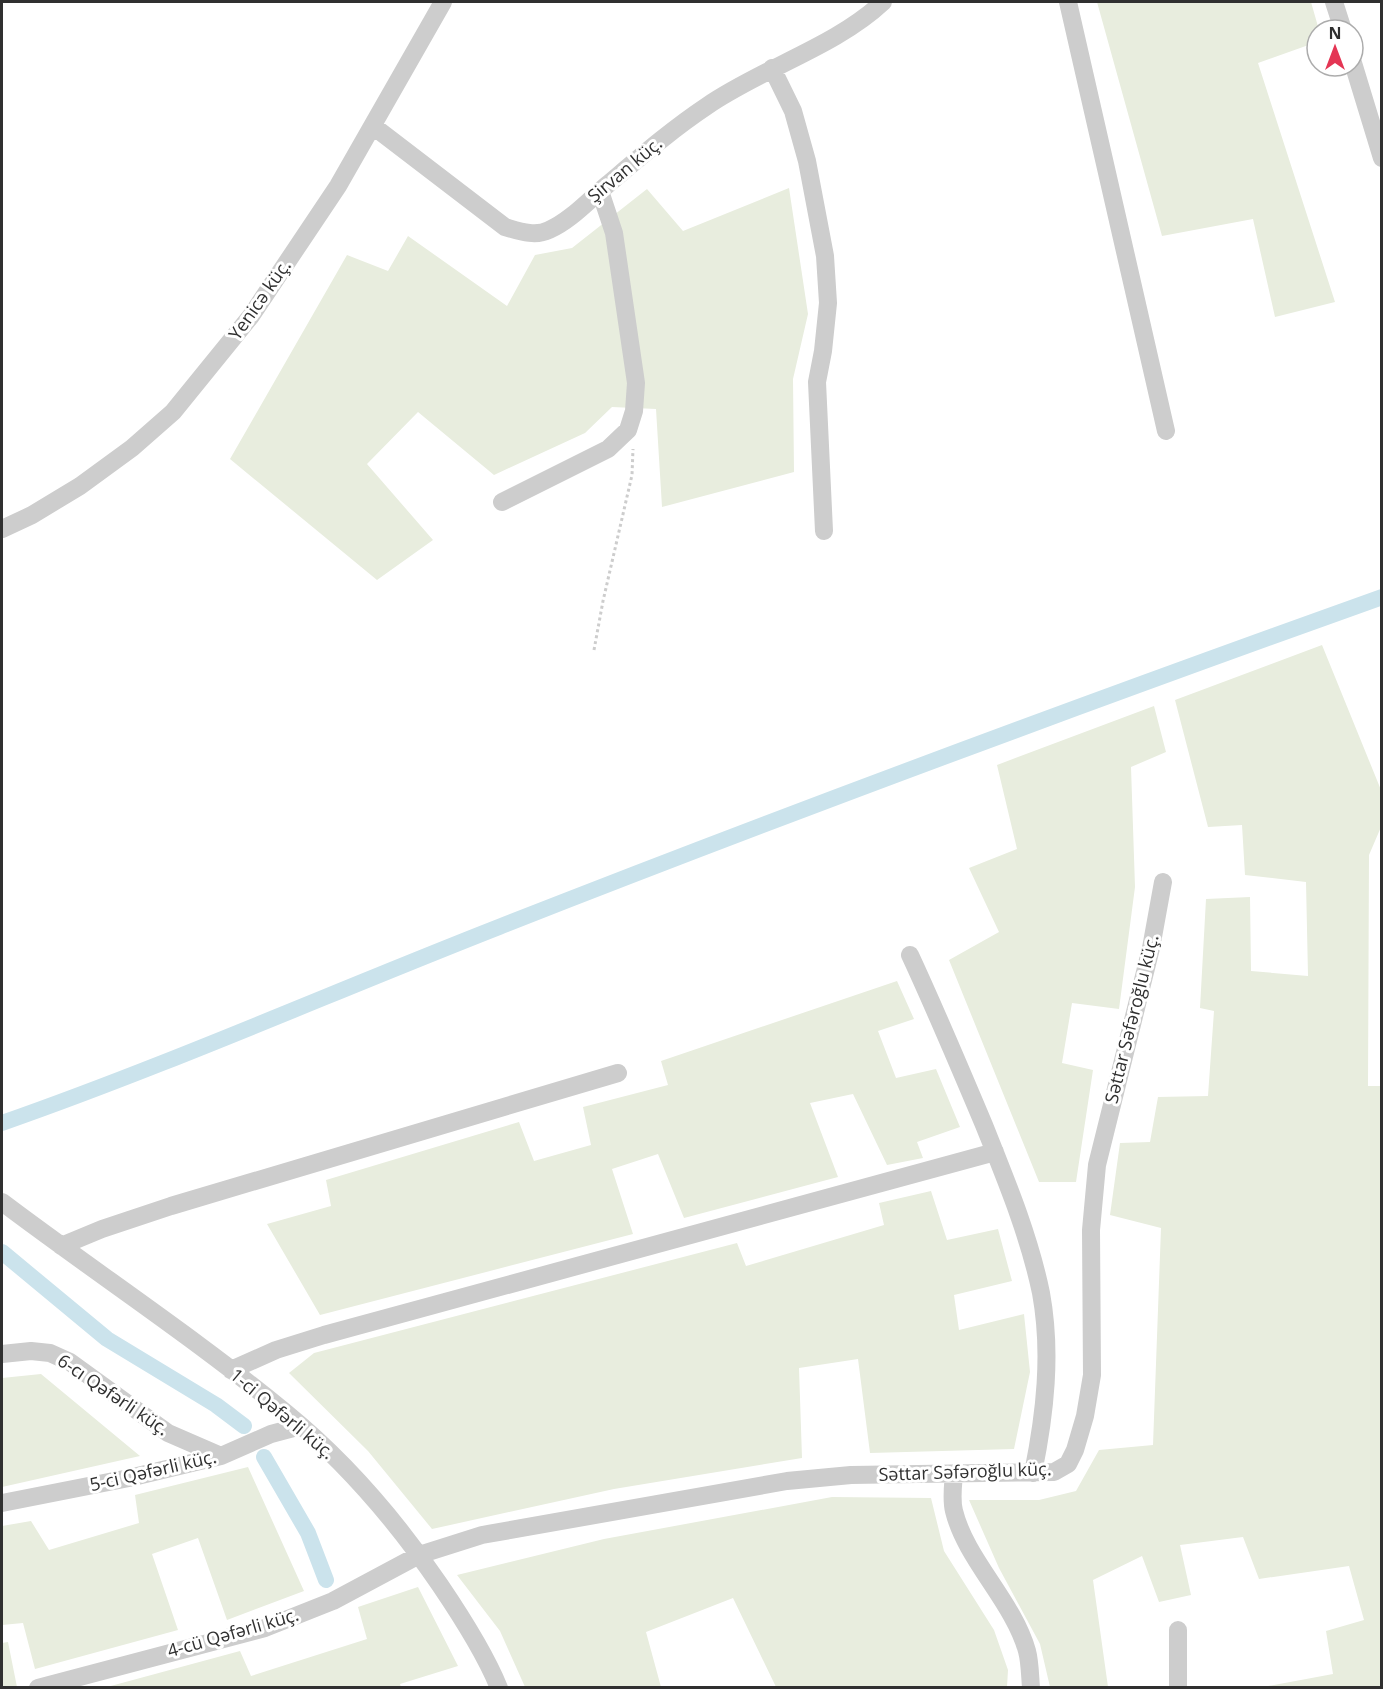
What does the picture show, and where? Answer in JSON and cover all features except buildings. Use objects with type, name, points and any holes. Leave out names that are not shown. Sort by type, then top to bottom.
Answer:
[{"type":"street","name":"Yenicə küç.","points":[[2,529],[32,515],[80,486],[132,448],[173,412],[251,316],[338,186],[443,2]]},
{"type":"street","name":"Şirvan küç.","points":[[374,126],[505,227],[529,233],[548,231],[600,191],[656,143],[708,105],[867,17],[883,2]]},
{"type":"street","points":[[1068,2],[1166,431]]},
{"type":"street","points":[[1334,2],[1339,18]]},
{"type":"street","points":[[772,68],[795,121],[807,161],[825,256],[828,303],[823,351],[816,382],[824,531]]},
{"type":"street","points":[[1358,78],[1382,159]]},
{"type":"street","points":[[502,502],[608,449],[628,430],[634,411],[636,382],[614,233],[600,191]]},
{"type":"street","name":"Səttar Səfəroğlu küç.","points":[[419,1555],[482,1535],[787,1481],[851,1475],[1054,1472],[1068,1464],[1075,1450],[1085,1416],[1092,1376],[1090,1230],[1096,1165],[1151,948],[1163,882]]},
{"type":"street","points":[[909,955],[941,1023],[995,1152],[1026,1234],[1041,1294],[1046,1342],[1047,1386],[1033,1473]]},
{"type":"street","points":[[61,1246],[102,1229],[171,1206],[618,1073]]},
{"type":"street","points":[[231,1370],[276,1350],[335,1332],[995,1152]]},
{"type":"street","name":"1-ci Qəfərli küç.","points":[[2,1202],[231,1370],[333,1455],[385,1512],[419,1555],[459,1613],[499,1688]]},
{"type":"street","name":"6-cı Qəfərli küç.","points":[[2,1354],[31,1351],[50,1353],[70,1362],[168,1433],[221,1456]]},
{"type":"street","name":"5-ci Qəfərli küç.","points":[[2,1503],[129,1478],[221,1456],[271,1434],[301,1426]]},
{"type":"street","points":[[954,1474],[953,1503],[962,1532],[1015,1622],[1027,1651],[1032,1688]]},
{"type":"street","name":"4-cü Qəfərli küç.","points":[[38,1688],[265,1628],[342,1596],[419,1555]]},
{"type":"street","points":[[1178,1630],[1178,1688]]},
{"type":"path","points":[[594,650],[632,475],[633,446],[628,430]]},
{"type":"shaded area","points":[[1097,2],[1311,2],[1316,18],[1305,18],[1305,46],[1258,63],[1335,302],[1275,317],[1253,219],[1162,236]]},
{"type":"shaded area","points":[[789,188],[808,314],[793,379],[794,472],[662,507],[656,409],[612,407],[585,433],[494,475],[418,412],[367,464],[433,540],[377,580],[230,459],[347,255],[388,271],[408,236],[507,306],[535,255],[572,248],[647,189],[683,231]]},
{"type":"shaded area","points":[[1322,645],[1381,790],[1381,827],[1369,855],[1368,1086],[1382,1086],[1381,1687],[1263,1687],[1333,1674],[1326,1631],[1364,1620],[1349,1566],[1259,1579],[1243,1537],[1180,1545],[1191,1595],[1159,1602],[1142,1556],[1093,1580],[1108,1687],[1050,1687],[1040,1644],[999,1568],[969,1500],[1039,1500],[1076,1491],[1099,1450],[1153,1445],[1161,1228],[1110,1215],[1120,1143],[1150,1142],[1158,1097],[1208,1096],[1214,1011],[1200,1008],[1206,899],[1250,897],[1251,971],[1308,976],[1306,882],[1245,875],[1242,825],[1208,827],[1175,700]]},
{"type":"shaded area","points":[[1154,706],[1166,752],[1131,767],[1135,887],[1119,1009],[1072,1003],[1062,1063],[1093,1070],[1076,1182],[1039,1182],[949,960],[999,932],[969,868],[1017,849],[997,765]]},
{"type":"shaded area","points":[[897,981],[914,1019],[878,1031],[896,1078],[936,1069],[960,1127],[917,1142],[923,1158],[887,1165],[853,1094],[810,1103],[838,1177],[684,1218],[658,1154],[612,1169],[633,1234],[320,1315],[267,1224],[331,1206],[326,1180],[519,1122],[534,1161],[591,1145],[583,1107],[668,1085],[661,1061]]},
{"type":"shaded area","points":[[931,1191],[947,1240],[998,1229],[1012,1281],[954,1295],[959,1330],[1024,1314],[1030,1372],[1014,1449],[870,1453],[858,1359],[799,1368],[802,1458],[614,1489],[432,1529],[368,1451],[289,1373],[314,1353],[737,1243],[746,1266],[884,1225],[879,1203]]},
{"type":"shaded area","points":[[41,1374],[140,1456],[2,1487],[2,1378]]},
{"type":"shaded area","points":[[248,1467],[304,1591],[227,1620],[198,1538],[152,1554],[178,1630],[35,1669],[23,1623],[2,1625],[2,1526],[31,1521],[49,1550],[139,1523],[135,1495]]},
{"type":"shaded area","points":[[832,1497],[931,1498],[944,1551],[994,1630],[1008,1670],[1007,1687],[776,1687],[733,1598],[646,1632],[661,1687],[525,1687],[500,1631],[457,1575],[604,1539]]},
{"type":"shaded area","points":[[418,1587],[458,1666],[400,1684],[401,1687],[107,1687],[240,1651],[251,1676],[367,1639],[358,1607]]},
{"type":"shaded area","points":[[8,1642],[17,1687],[2,1687],[2,1643]]},
{"type":"waterway","points":[[2,1123],[127,1077],[609,884],[829,800],[1382,597]]},
{"type":"waterway","points":[[2,1252],[107,1339],[216,1405],[244,1426]]},
{"type":"waterway","points":[[264,1457],[308,1533],[326,1580]]}]
